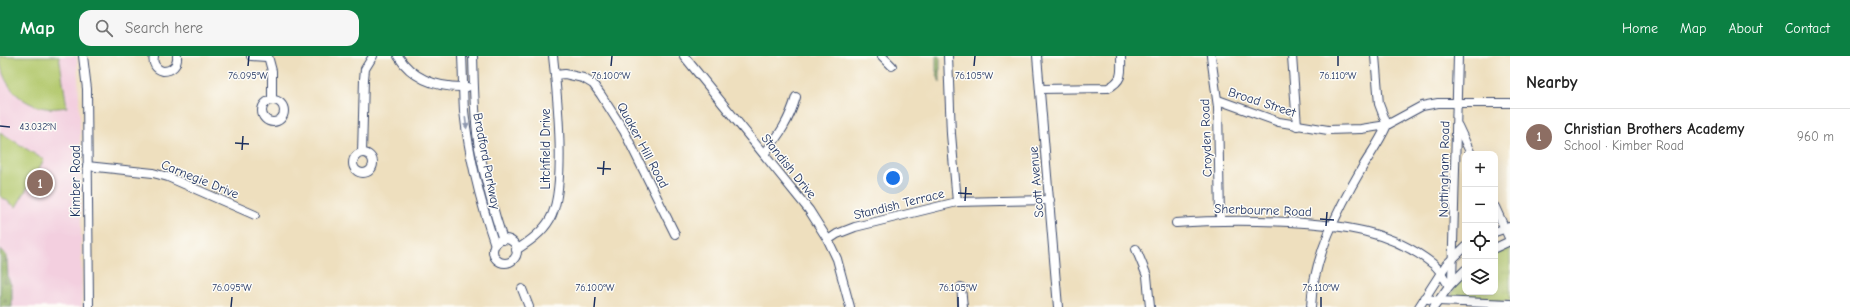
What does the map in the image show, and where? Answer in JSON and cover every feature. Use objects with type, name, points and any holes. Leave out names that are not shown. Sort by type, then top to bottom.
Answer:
[{"type":"street","name":"Kimber Road","points":[[83,56],[87,89],[89,307]]},
{"type":"street","points":[[154,56],[154,64],[163,71],[171,70],[174,67],[177,63],[177,56]]},
{"type":"street","points":[[251,56],[268,56],[272,71],[272,100]]},
{"type":"street","points":[[362,153],[364,79],[366,69],[373,56]]},
{"type":"street","points":[[398,56],[408,69],[431,84],[445,87],[474,86]]},
{"type":"street","name":"Bradford Parkway","points":[[462,56],[468,142],[477,186],[495,245],[493,254],[496,260],[502,263],[508,263],[514,259],[516,250]]},
{"type":"street","name":"Bradford Parkway","points":[[473,56],[479,147],[496,218],[503,240]]},
{"type":"street","name":"Litchfield Drive","points":[[516,250],[536,236],[550,218],[556,204],[559,184],[553,56]]},
{"type":"street","name":"Standish Drive","points":[[684,56],[809,210],[828,240],[837,259],[850,307]]},
{"type":"street","points":[[882,56],[892,66]]},
{"type":"street","points":[[948,56],[951,134],[957,202]]},
{"type":"street","name":"Scott Avenue","points":[[1037,56],[1058,307]]},
{"type":"street","points":[[1040,88],[1108,88],[1117,84],[1120,78],[1121,56]]},
{"type":"street","name":"Croyden Road","points":[[1211,56],[1218,100],[1220,219]]},
{"type":"street","points":[[1292,56],[1297,126]]},
{"type":"street","points":[[1311,307],[1314,278],[1333,225],[1348,192],[1378,144],[1387,125],[1379,104],[1375,56]]},
{"type":"street","name":"Nottingham Road","points":[[1451,284],[1453,258],[1458,56]]},
{"type":"street","name":"Quaker Hill Road","points":[[555,75],[565,74],[583,78],[593,84],[624,131],[675,234]]},
{"type":"street","points":[[764,154],[788,122],[796,97]]},
{"type":"street","name":"Broad Street","points":[[1218,100],[1263,117],[1297,126],[1328,130],[1349,130],[1387,125],[1422,106],[1438,102],[1510,103]]},
{"type":"street","points":[[1457,122],[1470,151]]},
{"type":"street","name":"Carnegie Drive","points":[[87,166],[138,171],[168,177],[255,215]]},
{"type":"street","name":"Standish Terrace","points":[[828,240],[837,234],[855,227],[957,202],[1050,200]]},
{"type":"street","points":[[1498,212],[1507,228],[1510,241],[1498,247]]},
{"type":"street","name":"Sherbourne Road","points":[[1176,223],[1220,219],[1333,225],[1357,229],[1389,239],[1414,252],[1433,264],[1451,284]]},
{"type":"street","points":[[495,245],[503,240],[513,244],[516,250]]},
{"type":"street","points":[[1136,249],[1147,276],[1150,307]]},
{"type":"street","points":[[1419,307],[1440,273],[1462,249]]},
{"type":"street","points":[[1436,304],[1451,284],[1462,273]]},
{"type":"street","points":[[961,287],[963,307]]},
{"type":"street","points":[[522,289],[529,307]]},
{"type":"street","points":[[1424,298],[1436,304],[1504,305]]},
{"type":"shaded area","points":[[0,56],[77,56],[80,117],[82,307],[12,307],[12,287],[8,278],[7,256],[0,248]]},
{"type":"green space","points":[[0,56],[59,56],[67,107],[45,108],[36,106],[19,97],[7,83],[3,75]]},
{"type":"green space","points":[[936,56],[940,56],[940,83],[936,71]]},
{"type":"green space","points":[[0,132],[44,160],[16,207],[0,196]]},
{"type":"green space","points":[[1507,247],[1510,248],[1510,301],[1453,298],[1452,292],[1462,279],[1462,295],[1498,295],[1498,252]]},
{"type":"green space","points":[[0,248],[7,256],[8,278],[12,287],[12,307],[0,307]]},
{"type":"place","name":"Christian Brothers Academy","points":[[40,183]]}]
